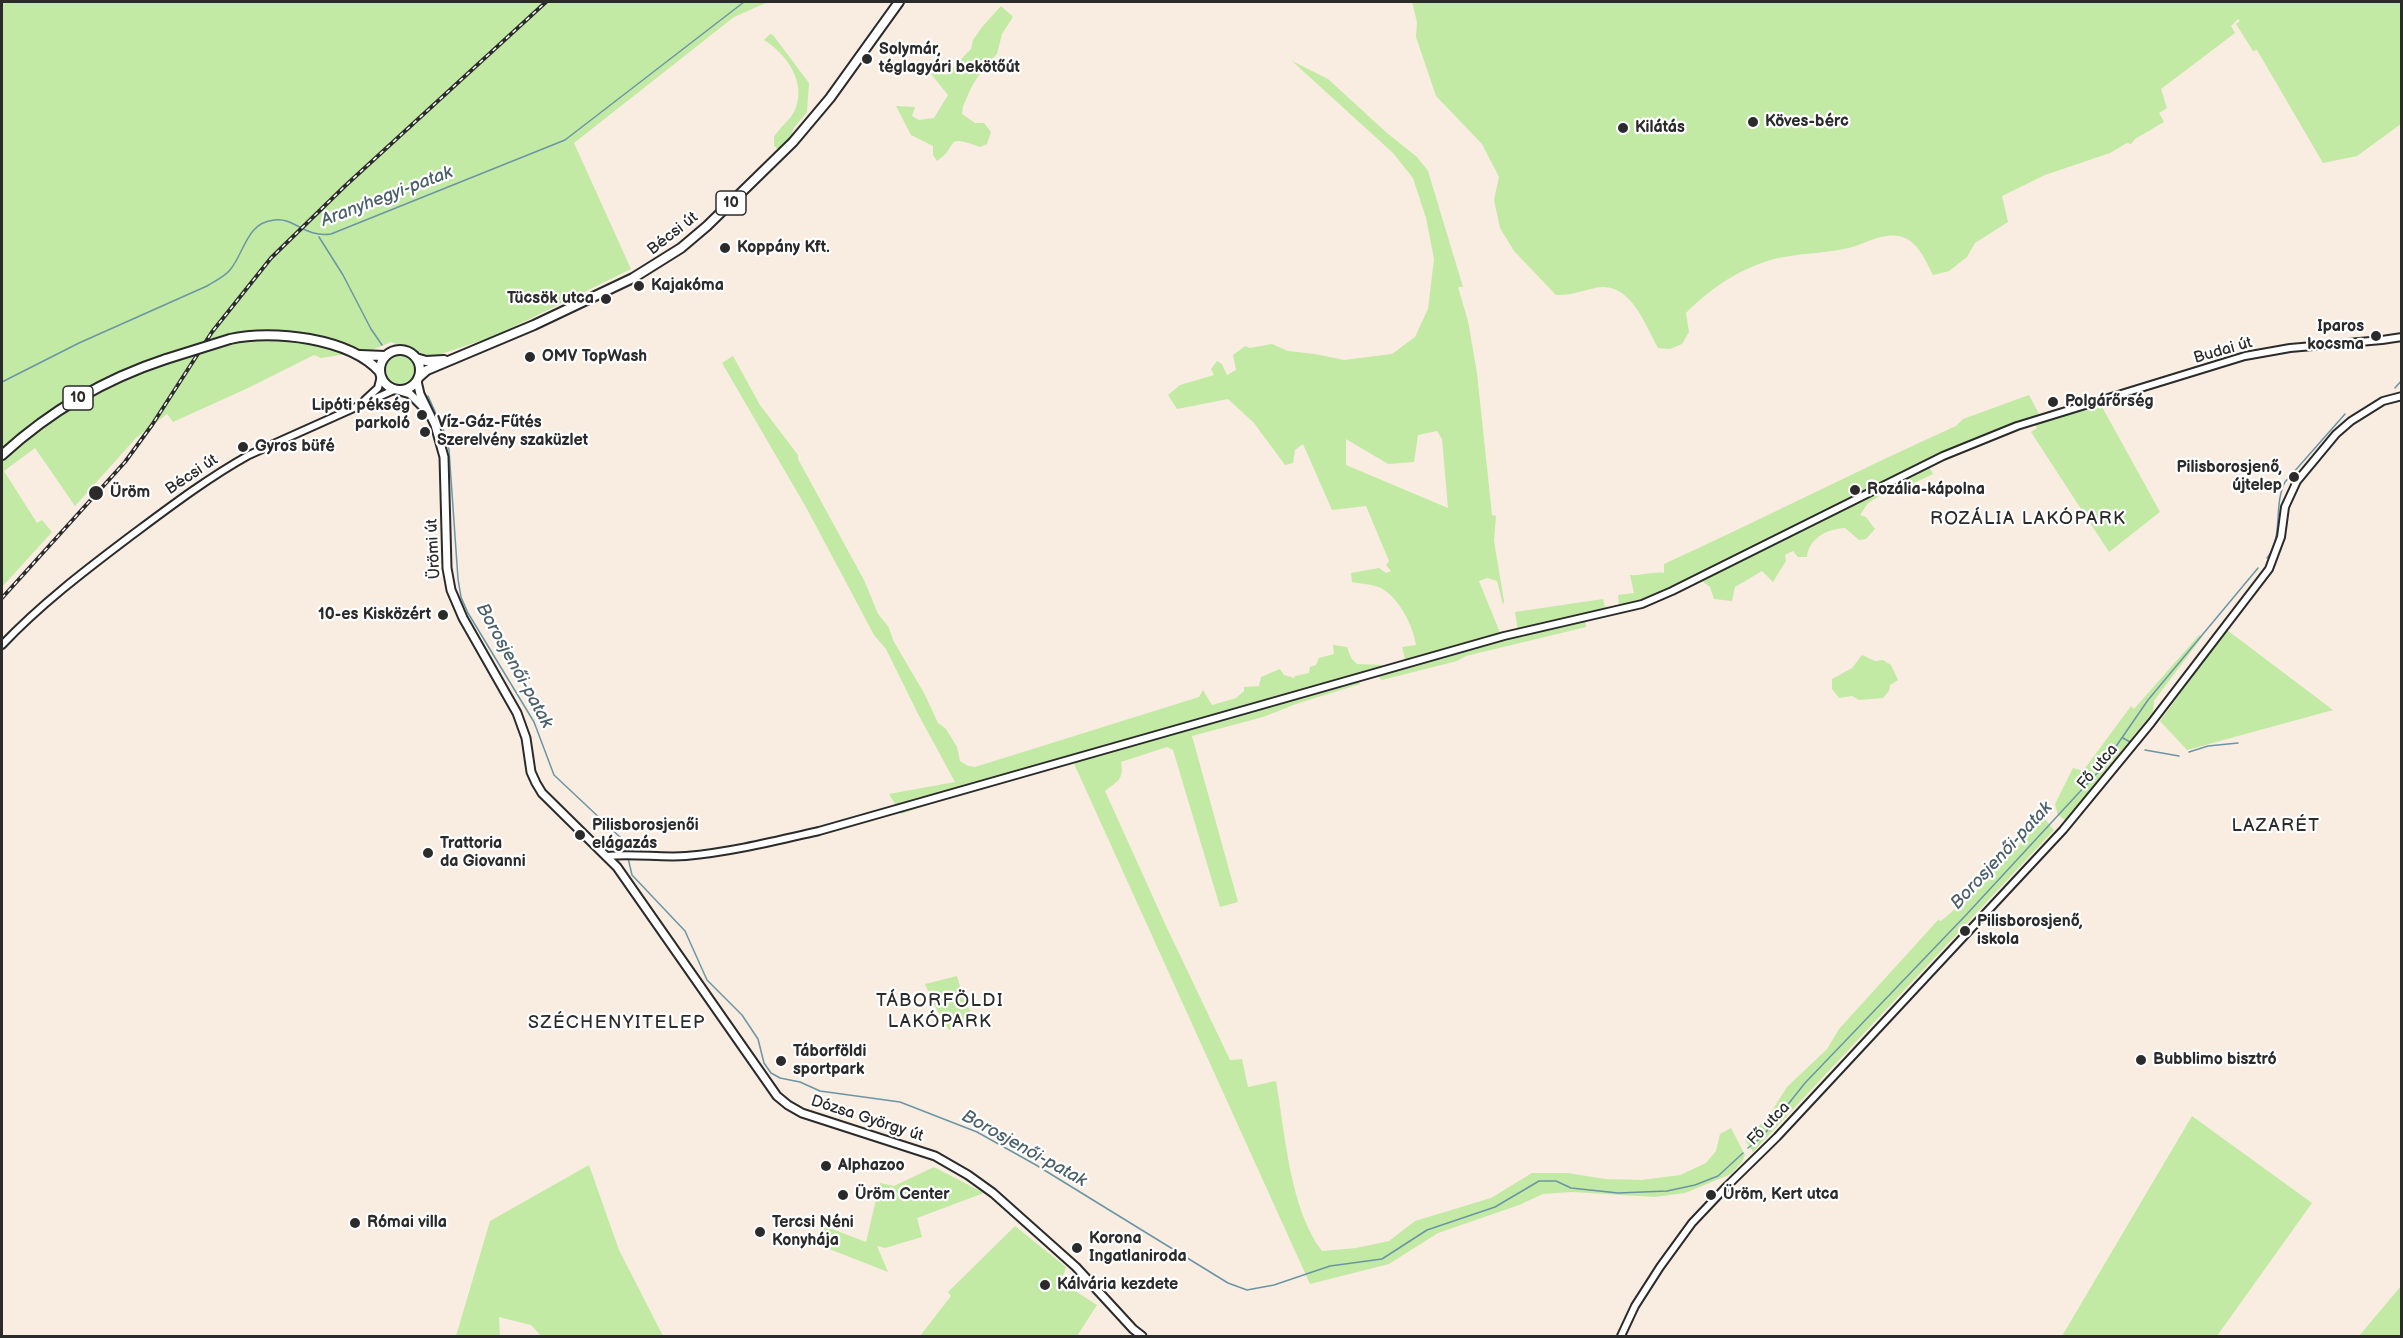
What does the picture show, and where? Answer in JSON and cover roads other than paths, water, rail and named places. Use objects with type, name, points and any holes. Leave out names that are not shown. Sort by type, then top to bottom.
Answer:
[{"type":"main road","name":"Bécsi út","points":[[418,379],[427,370],[541,322],[633,278],[692,240],[793,142],[830,98],[899,2]]},
{"type":"main road","name":"10","points":[[2,455],[33,429],[76,399],[132,372],[230,339],[251,335],[282,335],[314,340],[356,355],[369,362],[387,386],[397,390],[413,386],[418,379]]},
{"type":"main road","name":"10","points":[[356,355],[385,356],[396,350],[403,350],[416,358]]},
{"type":"main road","points":[[380,374],[385,356]]},
{"type":"main road","name":"Bécsi út","points":[[416,358],[430,362],[454,359]]},
{"type":"main road","points":[[416,358],[420,367],[418,379]]},
{"type":"main road","name":"Ürömi út","points":[[418,379],[418,390],[435,426],[444,458],[447,572],[453,598],[517,713],[526,738],[531,772],[536,783],[542,793],[607,856]]},
{"type":"main road","name":"Ürömi út","points":[[397,390],[410,394],[427,411]]},
{"type":"main road","name":"Dózsa György út","points":[[607,856],[617,867],[777,1096],[802,1113],[935,1156],[968,1175],[993,1193],[1076,1267],[1133,1329],[1143,1336]]},
{"type":"street","name":"Budai út","points":[[607,856],[632,854],[677,856],[719,853],[819,831],[1504,636],[1642,604],[1943,456],[1990,436],[2055,413],[2245,356],[2290,348],[2402,337]]},
{"type":"street","name":"Bécsi út","points":[[362,403],[376,390],[380,374]]},
{"type":"street","name":"Bécsi út","points":[[2,645],[45,602],[77,576],[210,479],[249,455],[362,403],[397,390]]},
{"type":"street","name":"Fő utca","points":[[1621,1336],[1642,1296],[1692,1223],[1777,1137],[2063,830],[2137,740],[2269,569],[2282,537],[2285,507],[2297,481],[2336,434],[2351,421],[2383,401],[2402,396]]},
{"type":"waterway","name":"Aranyhegyi-patak","points":[[2,382],[79,343],[219,279],[235,263],[252,232],[265,222],[288,221],[307,231],[331,234],[565,140],[744,2]]},
{"type":"waterway","name":"Borosjenői-patak","points":[[319,237],[382,345]]},
{"type":"waterway","name":"Borosjenői-patak","points":[[2395,388],[2402,380]]},
{"type":"waterway","name":"Borosjenői-patak","points":[[428,396],[445,434],[449,450],[461,597],[468,613],[534,722],[554,775],[621,838],[627,853]]},
{"type":"waterway","name":"Borosjenői-patak","points":[[2267,558],[2275,540],[2281,491],[2285,482],[2345,414]]},
{"type":"waterway","name":"Borosjenői-patak","points":[[1748,1148],[1762,1137],[1805,1083],[1966,915],[2099,771],[2148,700],[2258,568]]},
{"type":"waterway","points":[[2123,738],[2130,742]]},
{"type":"waterway","points":[[2189,752],[2208,746],[2238,743]]},
{"type":"waterway","points":[[2145,750],[2179,756]]},
{"type":"waterway","name":"Borosjenői-patak","points":[[628,858],[632,875],[685,931],[707,980],[742,1015],[758,1039],[764,1063],[771,1073],[820,1091],[900,1102],[977,1132],[1036,1165],[1228,1283],[1247,1290],[1274,1285],[1330,1266],[1382,1259],[1427,1230],[1495,1207],[1539,1181],[1556,1181],[1571,1188],[1618,1193],[1667,1191],[1695,1185],[1718,1176],[1743,1153]]},
{"type":"railway","points":[[2,598],[125,462],[152,425],[212,332],[271,258],[345,186],[546,2]]},
{"type":"place","name":"Solymár, téglagyári bekötőút","points":[[867,59]]},
{"type":"place","name":"Köves-bérc","points":[[1753,122]]},
{"type":"place","name":"Kilátás","points":[[1623,128]]},
{"type":"place","name":"Koppány Kft.","points":[[725,248]]},
{"type":"place","name":"Kajakóma","points":[[639,286]]},
{"type":"place","name":"Tücsök utca","points":[[606,299]]},
{"type":"place","name":"Iparos kocsma","points":[[2376,336]]},
{"type":"place","name":"OMV TopWash","points":[[530,357]]},
{"type":"place","name":"Polgárőrség","points":[[2053,402]]},
{"type":"place","name":"Lipóti pékség parkoló","points":[[422,415]]},
{"type":"place","name":"Víz-Gáz-Fűtés Szerelvény szaküzlet","points":[[425,432]]},
{"type":"place","name":"Gyros büfé","points":[[243,447]]},
{"type":"place","name":"Pilisborosjenő, újtelep","points":[[2294,477]]},
{"type":"place","name":"Rozália-kápolna","points":[[1855,490]]},
{"type":"place","name":"Üröm","points":[[96,493]]},
{"type":"place","name":"10-es Kisközért","points":[[443,615]]},
{"type":"place","name":"Pilisborosjenői elágazás","points":[[580,835]]},
{"type":"place","name":"Trattoria da Giovanni","points":[[428,853]]},
{"type":"place","name":"Pilisborosjenő, iskola","points":[[1965,931]]},
{"type":"place","name":"Bubblimo bisztró","points":[[2141,1060]]},
{"type":"place","name":"Táborföldi sportpark","points":[[781,1061]]},
{"type":"place","name":"Alphazoo","points":[[826,1166]]},
{"type":"place","name":"Üröm Center","points":[[843,1195]]},
{"type":"place","name":"Üröm, Kert utca","points":[[1711,1195]]},
{"type":"place","name":"Római villa","points":[[355,1223]]},
{"type":"place","name":"Tercsi Néni Konyhája","points":[[760,1232]]},
{"type":"place","name":"Korona Ingatlaniroda","points":[[1077,1248]]},
{"type":"place","name":"Kálvária kezdete","points":[[1045,1285]]},
{"type":"district","name":"ROZÁLIA LAKÓPARK","points":[[2028,519]]},
{"type":"district","name":"LAZARÉT","points":[[2276,826]]},
{"type":"district","name":"TÁBORFÖLDI LAKÓPARK","points":[[940,1011]]},
{"type":"district","name":"SZÉCHENYITELEP","points":[[617,1023]]}]
